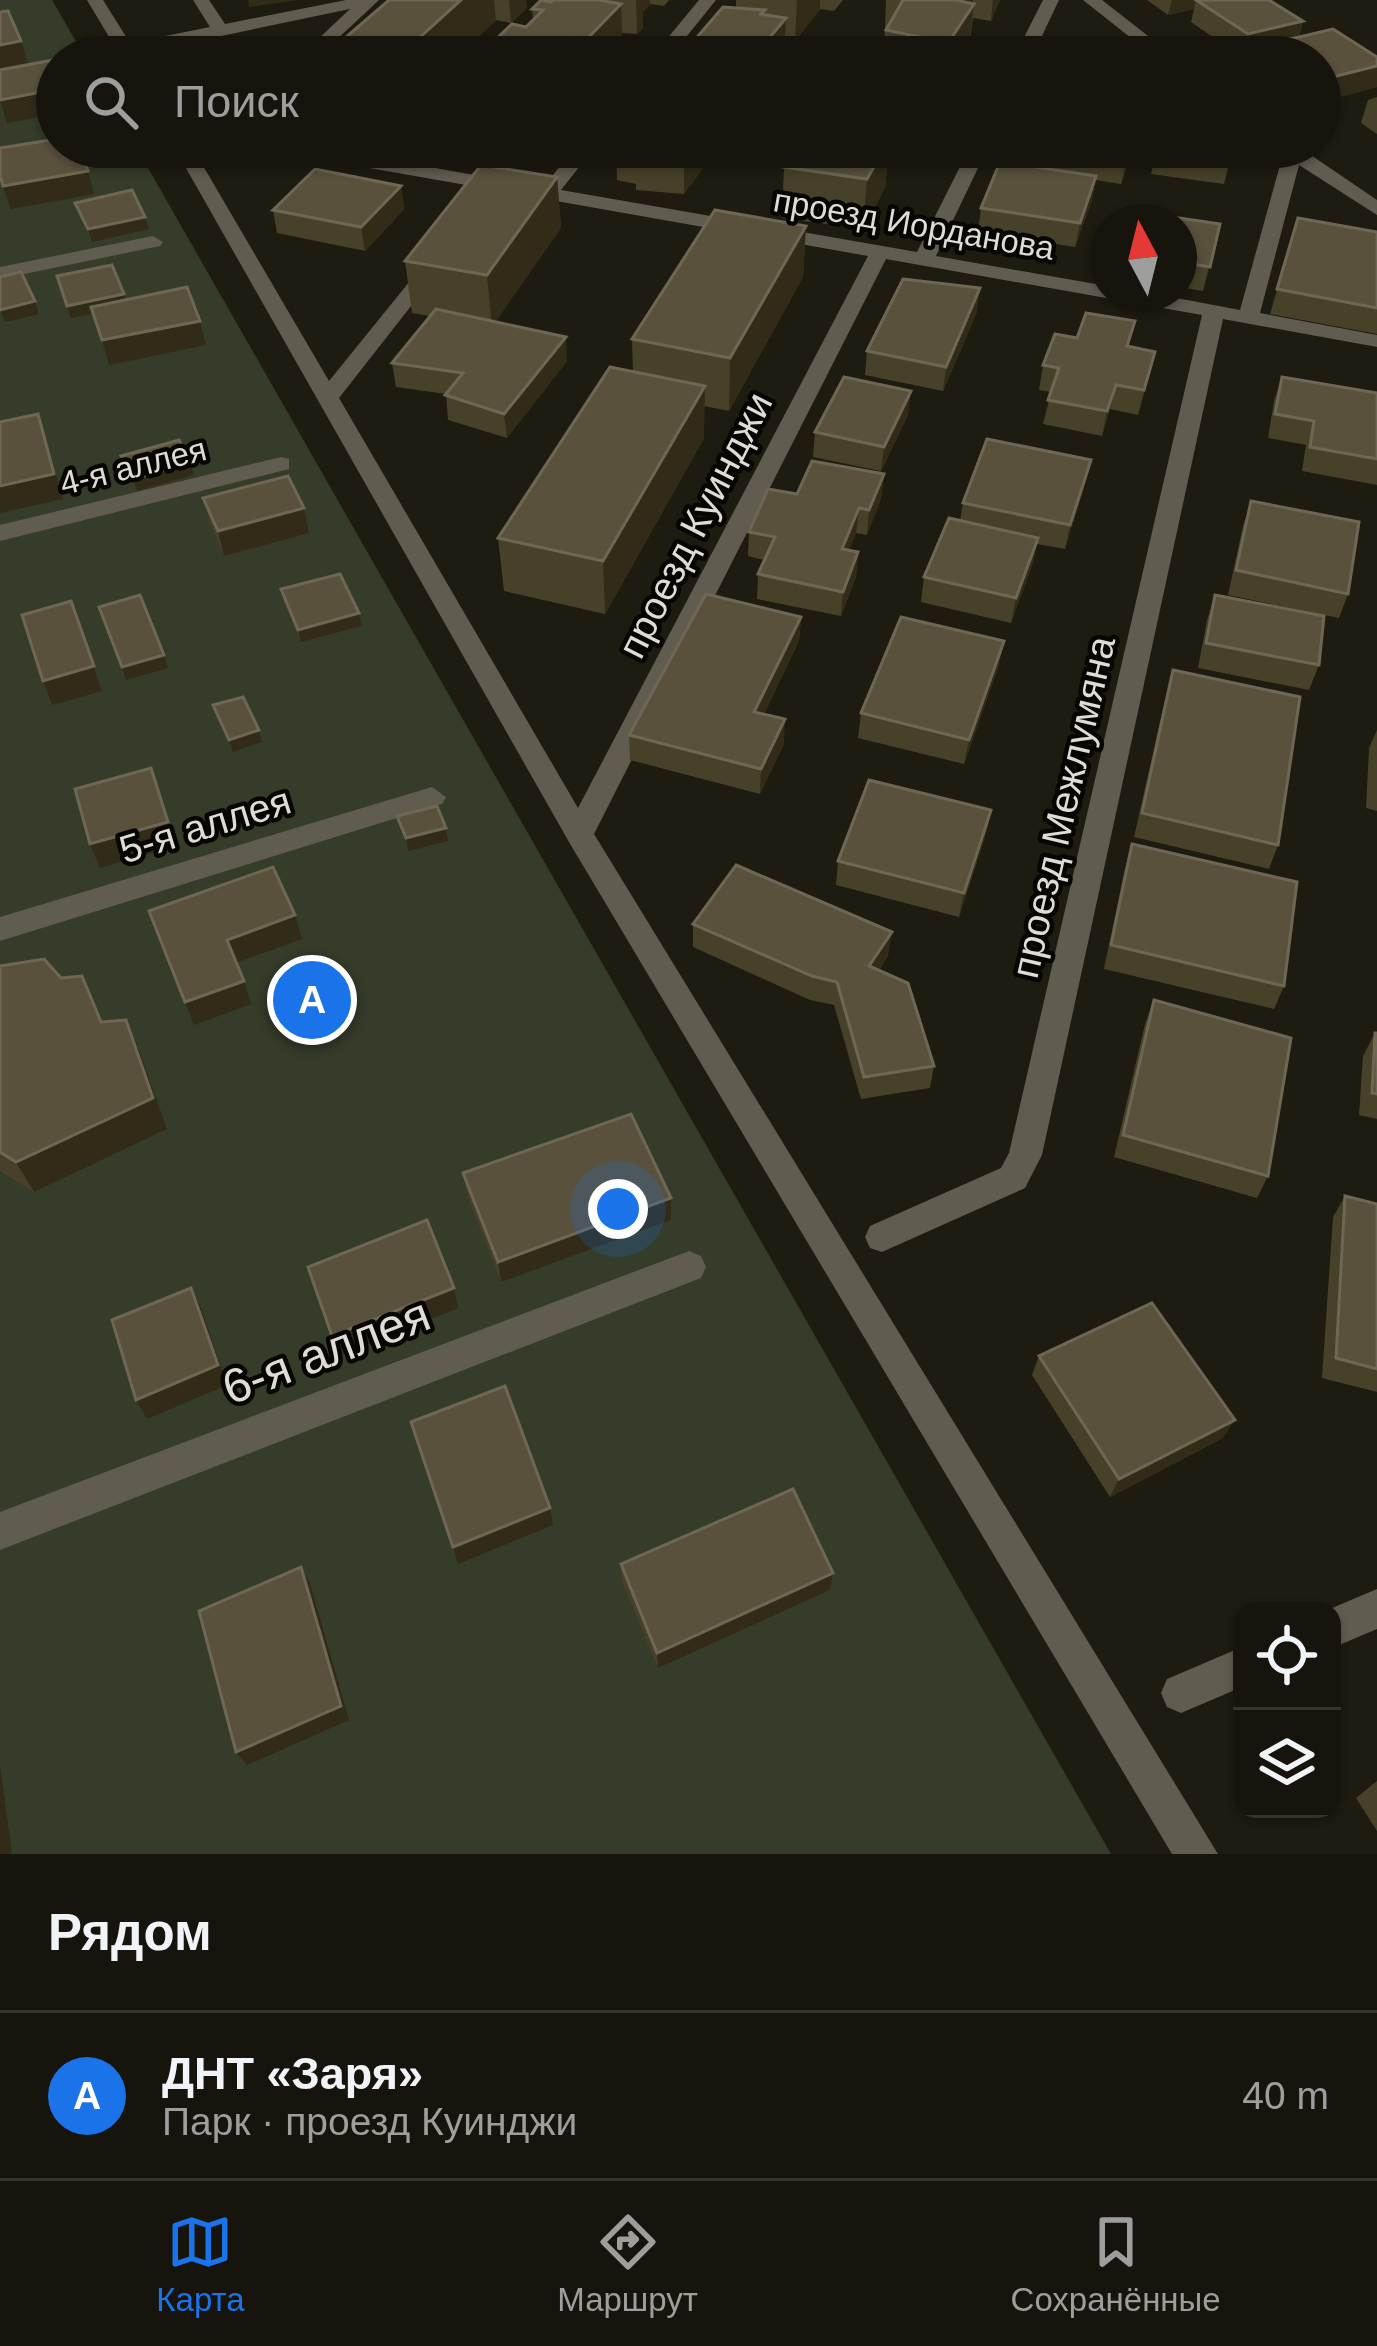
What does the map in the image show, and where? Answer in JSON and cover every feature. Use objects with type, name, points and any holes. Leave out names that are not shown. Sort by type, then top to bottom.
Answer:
[{"type":"street","points":[[95,0],[117,36]]},
{"type":"street","points":[[201,0],[220,30]]},
{"type":"street","points":[[196,36],[370,0]]},
{"type":"street","points":[[331,36],[370,0]]},
{"type":"street","points":[[678,36],[707,0]]},
{"type":"street","points":[[1034,36],[1052,0]]},
{"type":"street","points":[[1090,0],[1138,36]]},
{"type":"street","points":[[195,168],[579,834],[1196,1854]]},
{"type":"street","name":"проезд Иорданова","points":[[378,168],[490,193],[548,194],[1089,289]]},
{"type":"street","points":[[548,194],[569,168]]},
{"type":"street","points":[[924,260],[969,168]]},
{"type":"street","points":[[1248,319],[1286,168]]},
{"type":"street","points":[[1317,168],[1377,209]]},
{"type":"street","points":[[328,397],[455,238]]},
{"type":"street","points":[[0,273],[153,242]]},
{"type":"street","name":"проезд Куинджи","points":[[579,834],[880,252]]},
{"type":"street","points":[[1197,307],[1377,341]]},
{"type":"street","name":"проезд Межлумяна","points":[[882,1237],[1013,1178],[1025,1155],[1214,310]]},
{"type":"street","name":"4-я аллея","points":[[0,533],[281,464]]},
{"type":"street","name":"5-я аллея","points":[[0,928],[432,796]]},
{"type":"street","name":"6-я аллея","points":[[0,1531],[689,1267]]},
{"type":"street","points":[[1341,1624],[1377,1609]]},
{"type":"street","points":[[1181,1693],[1233,1671]]},
{"type":"green space","points":[[0,0],[52,0],[73,36],[36,36],[36,168],[148,168],[1111,1854],[0,1854]]},
{"type":"building","points":[[389,0],[461,0],[421,36],[347,36]]},
{"type":"building","points":[[541,0],[621,4],[590,36],[499,36],[512,24],[526,27],[543,10],[532,9]]},
{"type":"building","points":[[903,0],[974,4],[953,36],[886,30]]},
{"type":"building","points":[[1196,0],[1269,0],[1303,21],[1248,34]]},
{"type":"building","points":[[723,7],[765,10],[761,14],[786,18],[771,36],[698,36]]},
{"type":"building","points":[[8,11],[21,41],[0,45],[0,12]]},
{"type":"building","points":[[1333,29],[1377,57],[1377,66],[1341,75],[1341,36],[1303,36]]},
{"type":"building","points":[[36,63],[36,93],[0,100],[0,70]]},
{"type":"building","points":[[36,142],[36,168],[88,171],[3,186],[0,148]]},
{"type":"building","points":[[479,168],[557,177],[487,275],[405,261]]},
{"type":"building","points":[[791,168],[873,168],[867,179]]},
{"type":"building","points":[[998,168],[1096,176],[1080,223],[981,208]]},
{"type":"building","points":[[315,169],[401,186],[361,227],[273,210]]},
{"type":"building","points":[[132,190],[145,217],[88,229],[75,203]]},
{"type":"building","points":[[715,210],[806,226],[730,358],[632,339]]},
{"type":"building","points":[[1298,218],[1377,232],[1377,308],[1277,289]]},
{"type":"building","points":[[1197,221],[1220,224],[1210,267],[1197,265]]},
{"type":"building","points":[[112,265],[124,294],[67,306],[57,276]]},
{"type":"building","points":[[21,272],[35,301],[0,310],[0,277]]},
{"type":"building","points":[[903,279],[980,288],[946,367],[867,351]]},
{"type":"building","points":[[187,287],[200,321],[102,340],[91,307]]},
{"type":"building","points":[[436,309],[566,337],[504,414],[445,395],[463,373],[392,363]]},
{"type":"building","points":[[1086,313],[1135,321],[1127,346],[1155,352],[1144,390],[1116,385],[1107,411],[1048,400],[1059,368],[1043,365],[1055,334],[1077,338]]},
{"type":"building","points":[[610,367],[705,386],[603,561],[498,538]]},
{"type":"building","points":[[844,377],[911,391],[884,447],[815,432]]},
{"type":"building","points":[[1282,377],[1377,393],[1377,459],[1310,447],[1314,421],[1275,414]]},
{"type":"building","points":[[38,414],[54,474],[0,486],[0,422]]},
{"type":"building","points":[[987,439],[1091,460],[1070,525],[963,503]]},
{"type":"building","points":[[179,440],[190,463],[133,479],[121,456]]},
{"type":"building","points":[[812,461],[884,474],[869,510],[859,508],[842,549],[858,552],[843,592],[758,574],[775,537],[749,532],[768,489],[797,494]]},
{"type":"building","points":[[288,476],[304,508],[218,531],[203,498]]},
{"type":"building","points":[[1251,501],[1359,522],[1348,594],[1236,570]]},
{"type":"building","points":[[949,518],[1038,538],[1016,598],[924,577]]},
{"type":"building","points":[[340,574],[359,613],[298,630],[281,589]]},
{"type":"building","points":[[706,594],[801,617],[754,712],[785,719],[761,769],[629,735]]},
{"type":"building","points":[[140,595],[164,655],[122,667],[99,607]]},
{"type":"building","points":[[1215,595],[1324,616],[1319,665],[1206,643]]},
{"type":"building","points":[[71,601],[94,666],[43,681],[22,615]]},
{"type":"building","points":[[901,617],[1004,641],[969,740],[861,713]]},
{"type":"building","points":[[1173,670],[1300,697],[1278,845],[1142,813]]},
{"type":"building","points":[[243,697],[259,730],[229,740],[213,705]]},
{"type":"building","points":[[151,768],[168,822],[90,844],[75,789]]},
{"type":"building","points":[[869,780],[991,810],[964,893],[838,861]]},
{"type":"building","points":[[437,806],[446,828],[406,838],[397,816]]},
{"type":"building","points":[[1132,844],[1297,882],[1284,986],[1111,945]]},
{"type":"building","points":[[736,865],[892,932],[869,966],[908,983],[934,1066],[864,1077],[837,982],[812,976],[693,924]]},
{"type":"building","points":[[273,867],[295,915],[227,940],[244,981],[185,1002],[149,911]]},
{"type":"building","points":[[44,959],[61,978],[82,976],[101,1022],[126,1020],[153,1098],[16,1162],[0,1152],[0,966]]},
{"type":"building","points":[[1154,1000],[1291,1038],[1268,1176],[1123,1135]]},
{"type":"building","points":[[1377,1033],[1377,1094],[1372,1093]]},
{"type":"building","points":[[631,1114],[671,1198],[498,1262],[463,1173]]},
{"type":"building","points":[[1345,1196],[1377,1204],[1377,1369],[1336,1358]]},
{"type":"building","points":[[427,1220],[454,1288],[332,1336],[308,1267]]},
{"type":"building","points":[[191,1288],[218,1365],[136,1400],[112,1320]]},
{"type":"building","points":[[1152,1303],[1235,1420],[1119,1479],[1039,1356]]},
{"type":"building","points":[[505,1386],[550,1508],[453,1547],[411,1422]]},
{"type":"building","points":[[793,1489],[833,1573],[657,1653],[621,1564]]},
{"type":"building","points":[[301,1567],[341,1706],[236,1752],[199,1611]]},
{"type":"place","name":"ДНТ «Заря»","points":[[312,1000]]}]
